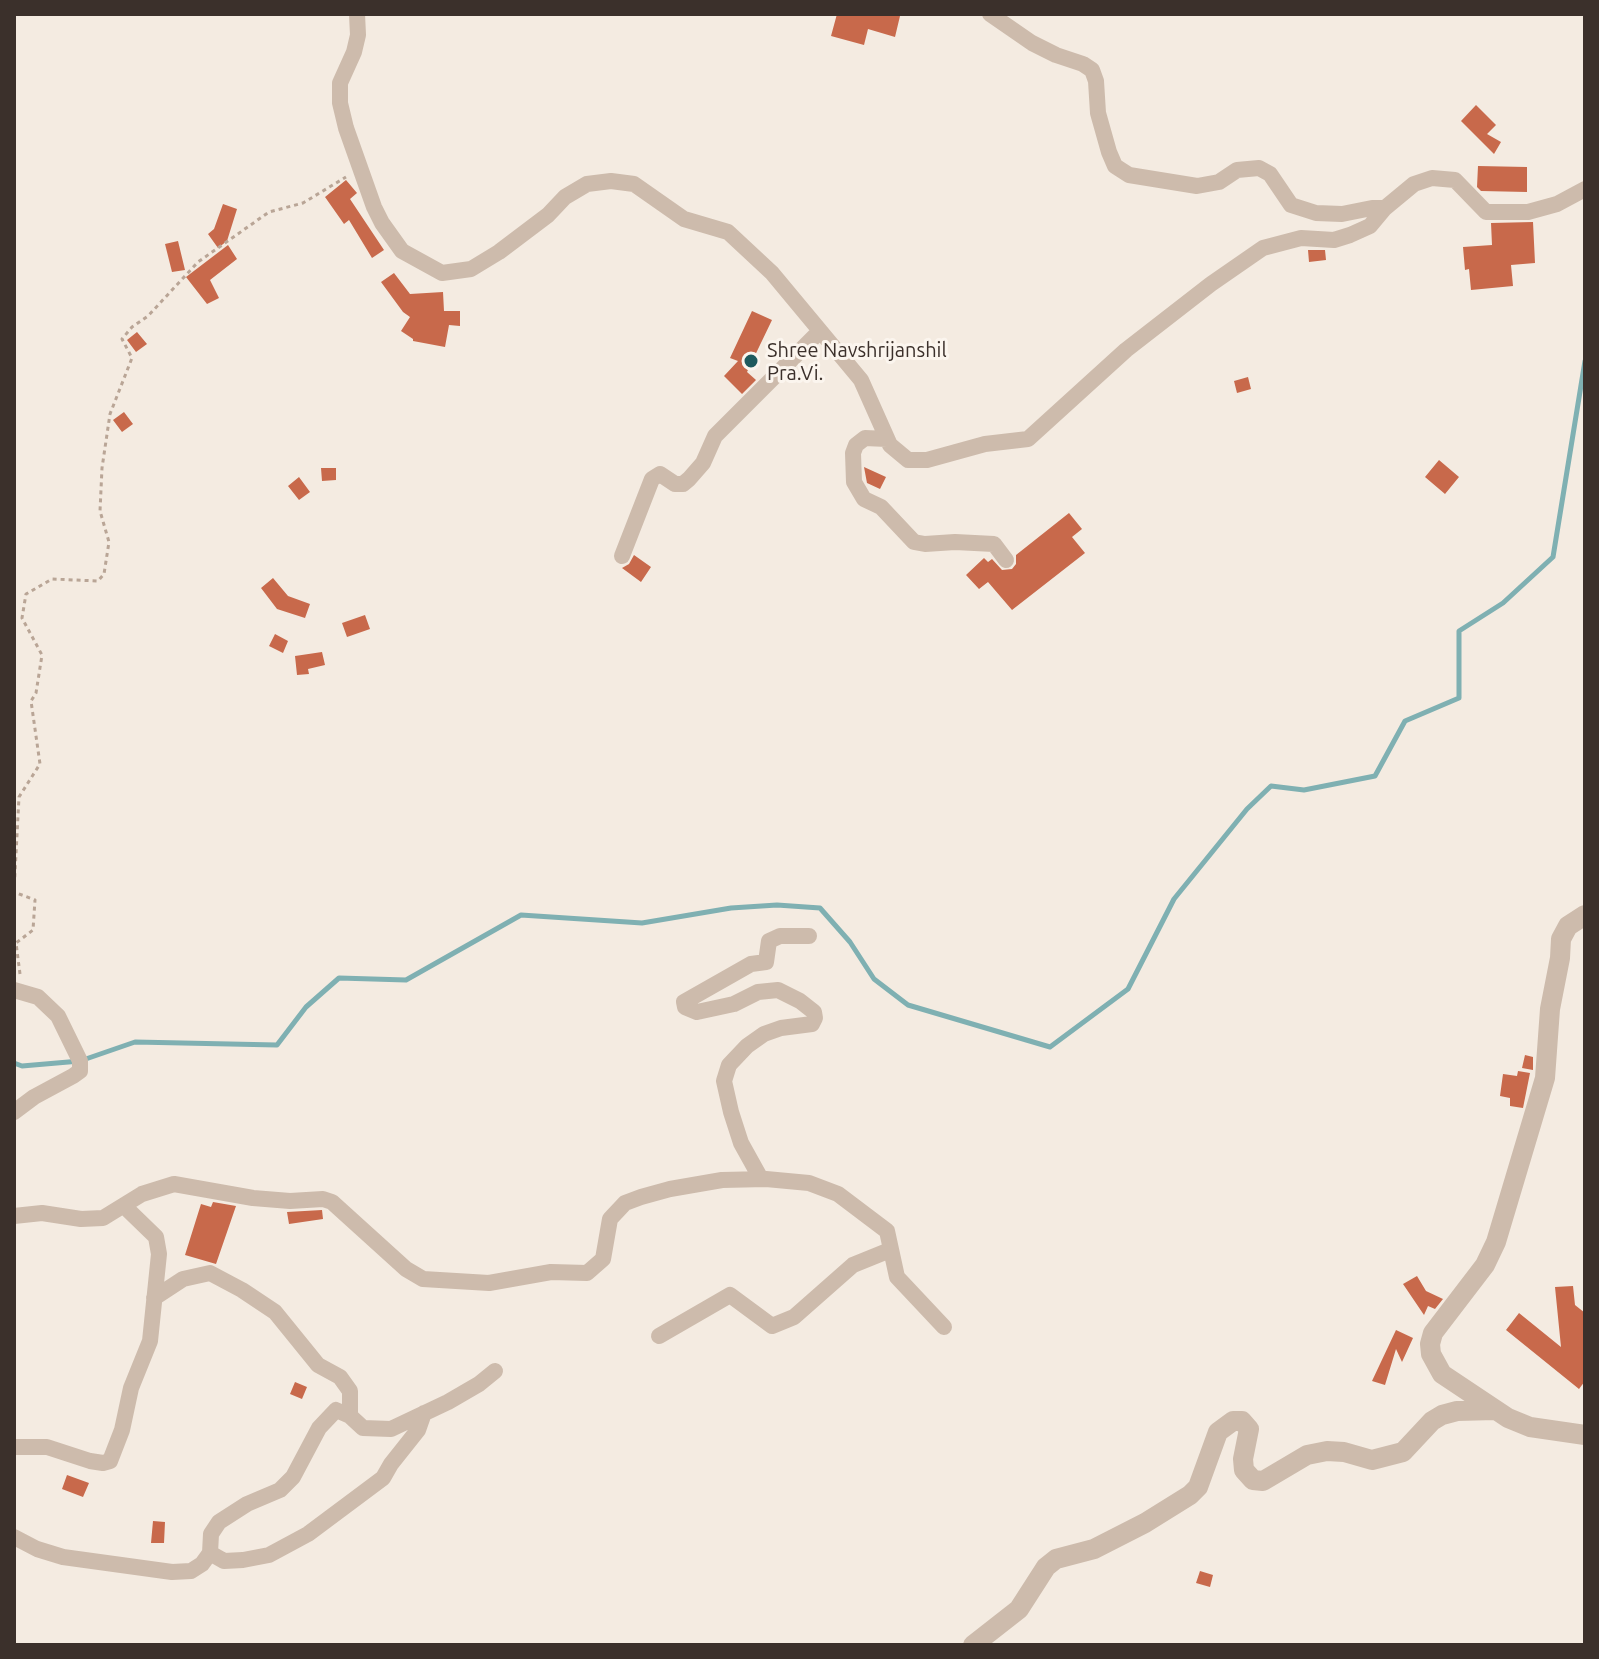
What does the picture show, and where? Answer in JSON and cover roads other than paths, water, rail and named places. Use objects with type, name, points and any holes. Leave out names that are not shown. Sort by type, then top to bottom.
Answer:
[{"type":"street","points":[[357,14],[358,35],[340,83],[340,103],[360,170],[382,223],[402,251],[442,273],[471,269],[499,252],[548,215],[565,197],[587,184],[611,181],[634,184],[684,219],[728,232],[772,273],[861,380],[887,439],[895,452],[908,460],[927,460],[985,444],[1028,439],[1126,350],[1263,248],[1301,238],[1334,240],[1350,235],[1370,226],[1385,208],[1414,184],[1432,178],[1455,180],[1486,212],[1528,212],[1557,204],[1585,189]]},
{"type":"street","points":[[990,14],[1032,43],[1092,70],[1096,81],[1098,113],[1109,152],[1115,166],[1129,175],[1197,186],[1219,182],[1237,170],[1259,168],[1270,174],[1291,205],[1316,213],[1342,214],[1385,208]]},
{"type":"street","points":[[622,556],[652,479],[660,474],[675,484],[683,484],[689,479],[703,463],[715,436],[819,332]]},
{"type":"street","points":[[887,439],[865,438],[856,445],[853,453],[854,482],[864,499],[881,507],[914,542],[994,544],[1006,560]]},
{"type":"street","points":[[1585,915],[1568,926],[1561,939],[1550,1009],[1545,1078],[1496,1242],[1485,1265],[1433,1333],[1430,1344],[1431,1354],[1442,1374],[1495,1410],[1530,1427],[1585,1435]]},
{"type":"street","points":[[761,1179],[741,1143],[724,1081],[726,1073],[729,1065],[747,1046],[764,1034],[781,1028],[812,1024],[814,1012],[778,990],[758,992],[734,1004],[697,1012],[685,1007],[684,1002],[751,964],[766,962],[769,941],[780,936],[809,936]]},
{"type":"street","points":[[14,1112],[80,1071],[80,1061],[58,1016],[38,997],[19,992]]},
{"type":"street","points":[[14,1216],[42,1213],[81,1219],[103,1218],[142,1194],[174,1184],[253,1198],[290,1201],[323,1199],[332,1202],[406,1269],[423,1279],[489,1283],[551,1272],[587,1273],[603,1259],[610,1219],[625,1203],[670,1189],[722,1180],[809,1183],[838,1194],[887,1231],[897,1277],[944,1327]]},
{"type":"street","points":[[14,1447],[47,1447],[90,1461],[110,1461],[122,1430],[131,1388],[150,1341],[159,1254],[156,1237],[124,1206]]},
{"type":"street","points":[[659,1336],[709,1310],[730,1295],[772,1326],[794,1317],[853,1265],[890,1250]]},
{"type":"street","points":[[154,1298],[183,1279],[210,1273],[242,1290],[275,1312],[318,1365],[340,1377],[350,1391],[350,1416]]},
{"type":"street","points":[[14,1537],[37,1549],[63,1557],[172,1572],[191,1571],[202,1564],[210,1553],[211,1534],[219,1522],[247,1504],[280,1490],[302,1465],[323,1422],[336,1410],[350,1416],[363,1428],[391,1429],[479,1384],[495,1371]]},
{"type":"street","points":[[973,1645],[1019,1609],[1046,1567],[1056,1559],[1094,1549],[1190,1495],[1198,1487],[1218,1432],[1233,1421],[1242,1421],[1249,1429],[1244,1470],[1253,1480],[1263,1481],[1307,1455],[1344,1452],[1372,1460],[1403,1452],[1442,1415],[1457,1411],[1495,1410]]},
{"type":"street","points":[[210,1553],[224,1561],[269,1555],[308,1534],[383,1478],[418,1430],[424,1413]]},
{"type":"waterway","points":[[14,1063],[22,1066],[80,1061],[135,1042],[277,1045],[306,1007],[339,978],[406,980],[521,915],[642,923],[731,908],[777,905],[820,908],[850,942],[874,979],[908,1005],[1050,1047],[1128,989],[1174,899],[1247,809],[1271,786],[1304,790],[1375,776],[1405,721],[1459,698],[1459,631],[1503,603],[1553,557],[1585,361]]},
{"type":"place","name":"Shree Navshrijanshil Pra.Vi.","points":[[751,361]]}]
